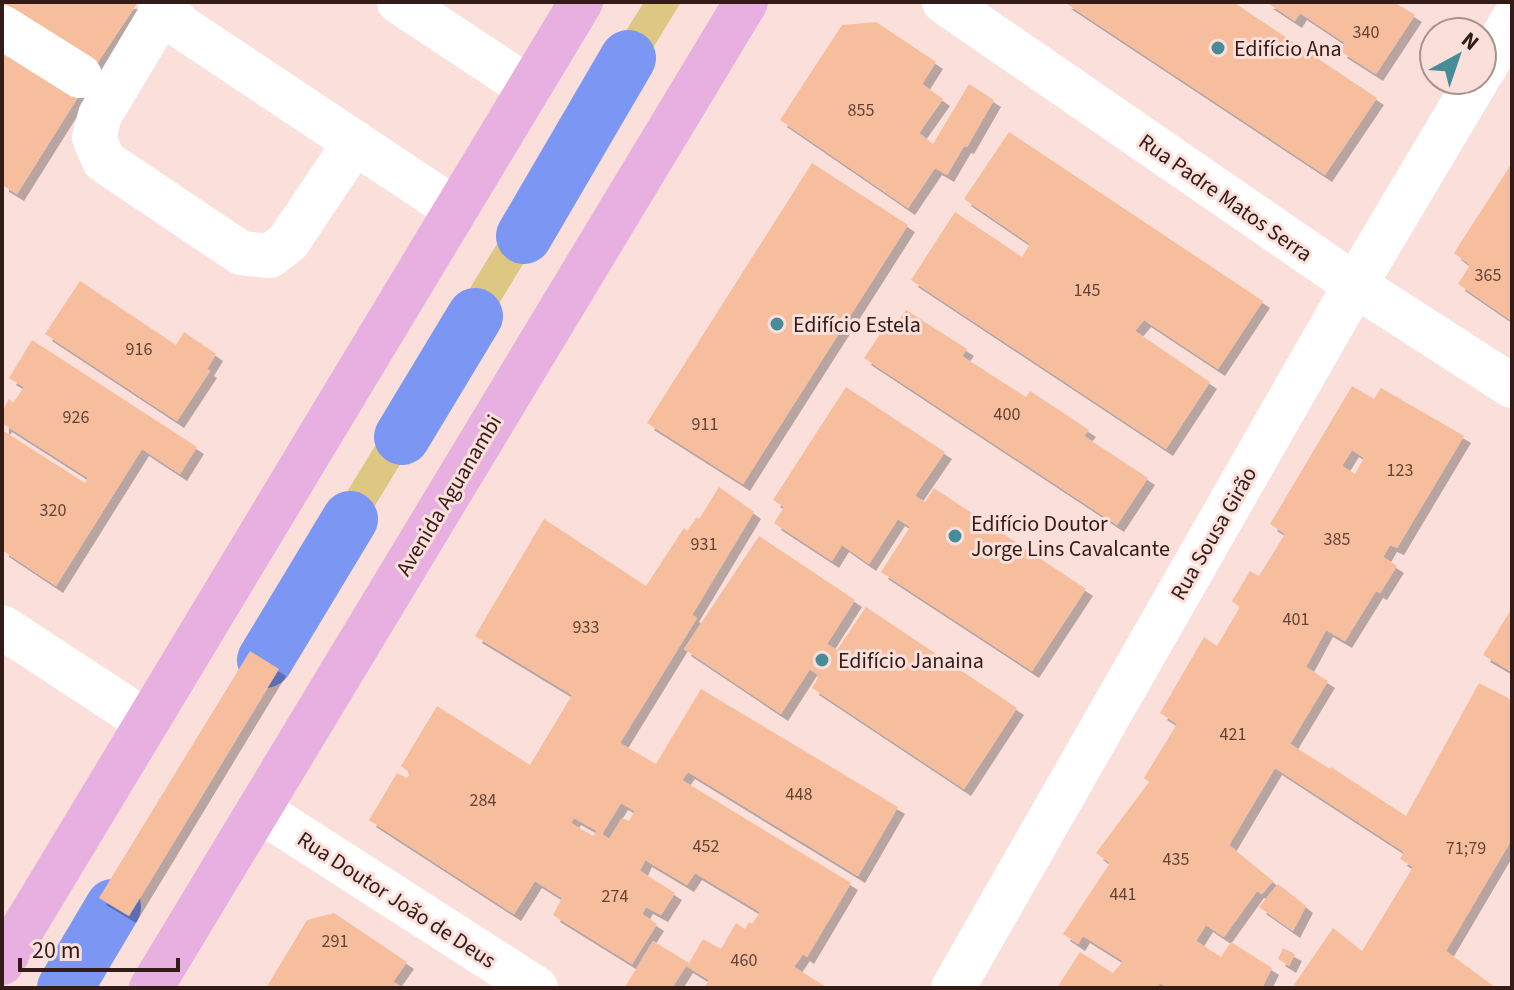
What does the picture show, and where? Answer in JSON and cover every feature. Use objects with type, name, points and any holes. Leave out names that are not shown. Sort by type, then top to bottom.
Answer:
[{"type":"main road","points":[[2,963],[581,2]]},
{"type":"main road","name":"Avenida Aguanambi","points":[[151,988],[746,2]]},
{"type":"street","points":[[399,2],[529,88]]},
{"type":"street","name":"Rua Padre Matos Serra","points":[[944,2],[1355,285],[1512,386]]},
{"type":"street","points":[[355,142],[288,242],[270,256],[241,253],[104,161],[94,138],[100,115],[162,6],[183,28],[355,142],[456,210]]},
{"type":"street","points":[[1498,45],[1512,21]]},
{"type":"street","points":[[2,27],[80,76]]},
{"type":"street","name":"Rua Sousa Girão","points":[[953,988],[1355,285],[1467,96]]},
{"type":"street","points":[[2,627],[147,722]]},
{"type":"street","name":"Rua Doutor João de Deus","points":[[259,810],[536,988]]},
{"type":"shaded area","points":[[644,2],[681,2],[642,66],[614,50]]},
{"type":"shaded area","points":[[508,226],[536,243],[487,323],[459,306]]},
{"type":"shaded area","points":[[386,428],[413,443],[362,527],[336,510]]},
{"type":"building","points":[[2,2],[138,2],[96,65]]},
{"type":"building","name":"Edifício Ana","points":[[1064,2],[1233,2],[1377,98],[1325,175]]},
{"type":"building","points":[[1266,2],[1394,2],[1415,15],[1376,74],[1340,51],[1345,43],[1300,13],[1295,21]]},
{"type":"building","points":[[876,22],[936,62],[922,84],[943,99],[919,133],[933,144],[969,84],[994,100],[947,175],[935,168],[908,208],[780,120],[842,25]]},
{"type":"building","points":[[2,40],[83,89],[17,194],[2,185]]},
{"type":"building","points":[[1009,132],[1263,301],[1218,369],[1144,320],[1135,331],[1210,382],[1166,449],[911,280],[955,212],[1022,257],[1030,244],[964,199]]},
{"type":"building","name":"Edifício Estela","points":[[812,163],[908,225],[743,484],[647,423]]},
{"type":"building","points":[[1512,163],[1512,321],[1458,284],[1470,265],[1454,253]]},
{"type":"building","points":[[80,281],[176,345],[184,332],[216,354],[207,369],[210,371],[177,421],[45,334]]},
{"type":"building","points":[[906,310],[967,349],[962,356],[1026,397],[1030,391],[1089,430],[1084,436],[1148,478],[1117,525],[864,358],[888,322],[895,326]]},
{"type":"building","points":[[32,340],[197,447],[180,474],[142,449],[56,586],[2,550],[2,430],[85,483],[88,478],[5,425],[2,429],[2,412],[9,399],[13,403],[24,387],[9,378]]},
{"type":"building","points":[[1352,386],[1374,399],[1381,388],[1464,436],[1397,548],[1390,545],[1383,557],[1397,566],[1380,593],[1376,591],[1345,641],[1326,630],[1306,667],[1328,681],[1290,744],[1406,816],[1479,683],[1512,700],[1512,839],[1446,951],[1496,988],[1292,988],[1333,928],[1362,951],[1413,867],[1400,859],[1404,852],[1275,768],[1229,845],[1273,881],[1262,894],[1257,891],[1224,937],[1206,925],[1196,941],[1221,957],[1231,942],[1272,968],[1262,988],[1212,988],[1208,985],[1206,988],[1168,988],[1160,983],[1156,988],[1057,988],[1080,952],[1113,973],[1123,961],[1083,936],[1078,944],[1063,934],[1110,863],[1096,853],[1149,782],[1144,778],[1177,724],[1160,713],[1204,637],[1217,646],[1240,607],[1232,601],[1250,571],[1259,576],[1285,534],[1270,524]],"holes":[[[1352,450],[1364,458],[1355,474],[1342,466]]]},
{"type":"building","name":"Edifício Doutor Jorge Lins Cavalcante","points":[[846,387],[945,452],[915,496],[925,502],[934,488],[1086,589],[1032,671],[881,572],[910,527],[898,519],[869,564],[842,545],[832,561],[774,523],[784,507],[773,500]]},
{"type":"building","points":[[719,487],[754,512],[692,615],[697,618],[620,743],[656,764],[701,689],[898,807],[858,876],[688,772],[682,780],[851,883],[807,957],[803,954],[794,967],[828,988],[704,988],[709,980],[686,966],[672,988],[627,988],[653,941],[689,963],[703,939],[721,949],[736,923],[745,929],[760,912],[695,873],[687,885],[645,860],[640,871],[675,893],[661,915],[646,907],[642,914],[657,924],[632,964],[553,915],[562,898],[535,881],[514,914],[369,820],[397,773],[407,778],[410,773],[401,766],[437,706],[530,765],[572,695],[475,636],[544,519],[646,586],[684,528],[687,531],[697,517],[699,519]],"holes":[[[621,803],[635,811],[629,821],[622,818],[609,839],[602,834]],[[574,818],[597,831],[593,836],[571,823]]]},
{"type":"building","name":"Edifício Janaina","points":[[759,536],[855,600],[827,644],[837,650],[866,607],[1017,708],[964,789],[812,688],[819,676],[810,669],[781,714],[684,649]]},
{"type":"building","points":[[1512,608],[1512,672],[1483,655]]},
{"type":"building","points":[[250,651],[279,669],[129,916],[99,898]]},
{"type":"building","points":[[1278,884],[1306,906],[1293,931],[1259,907]]},
{"type":"building","points":[[334,913],[407,962],[393,982],[404,988],[266,988],[307,920]]},
{"type":"building","points":[[1283,948],[1295,954],[1289,966],[1278,959]]},
{"type":"waterway","points":[[524,236],[628,58]]},
{"type":"waterway","points":[[402,437],[475,316]]},
{"type":"waterway","points":[[265,660],[350,519]]},
{"type":"waterway","points":[[65,988],[113,907]]},
{"type":"place","name":"Edifício Ana","points":[[1218,48]]},
{"type":"place","name":"Edifício Estela","points":[[777,324]]},
{"type":"place","name":"Edifício Doutor Jorge Lins Cavalcante","points":[[955,536]]},
{"type":"place","name":"Edifício Janaina","points":[[822,660]]}]
